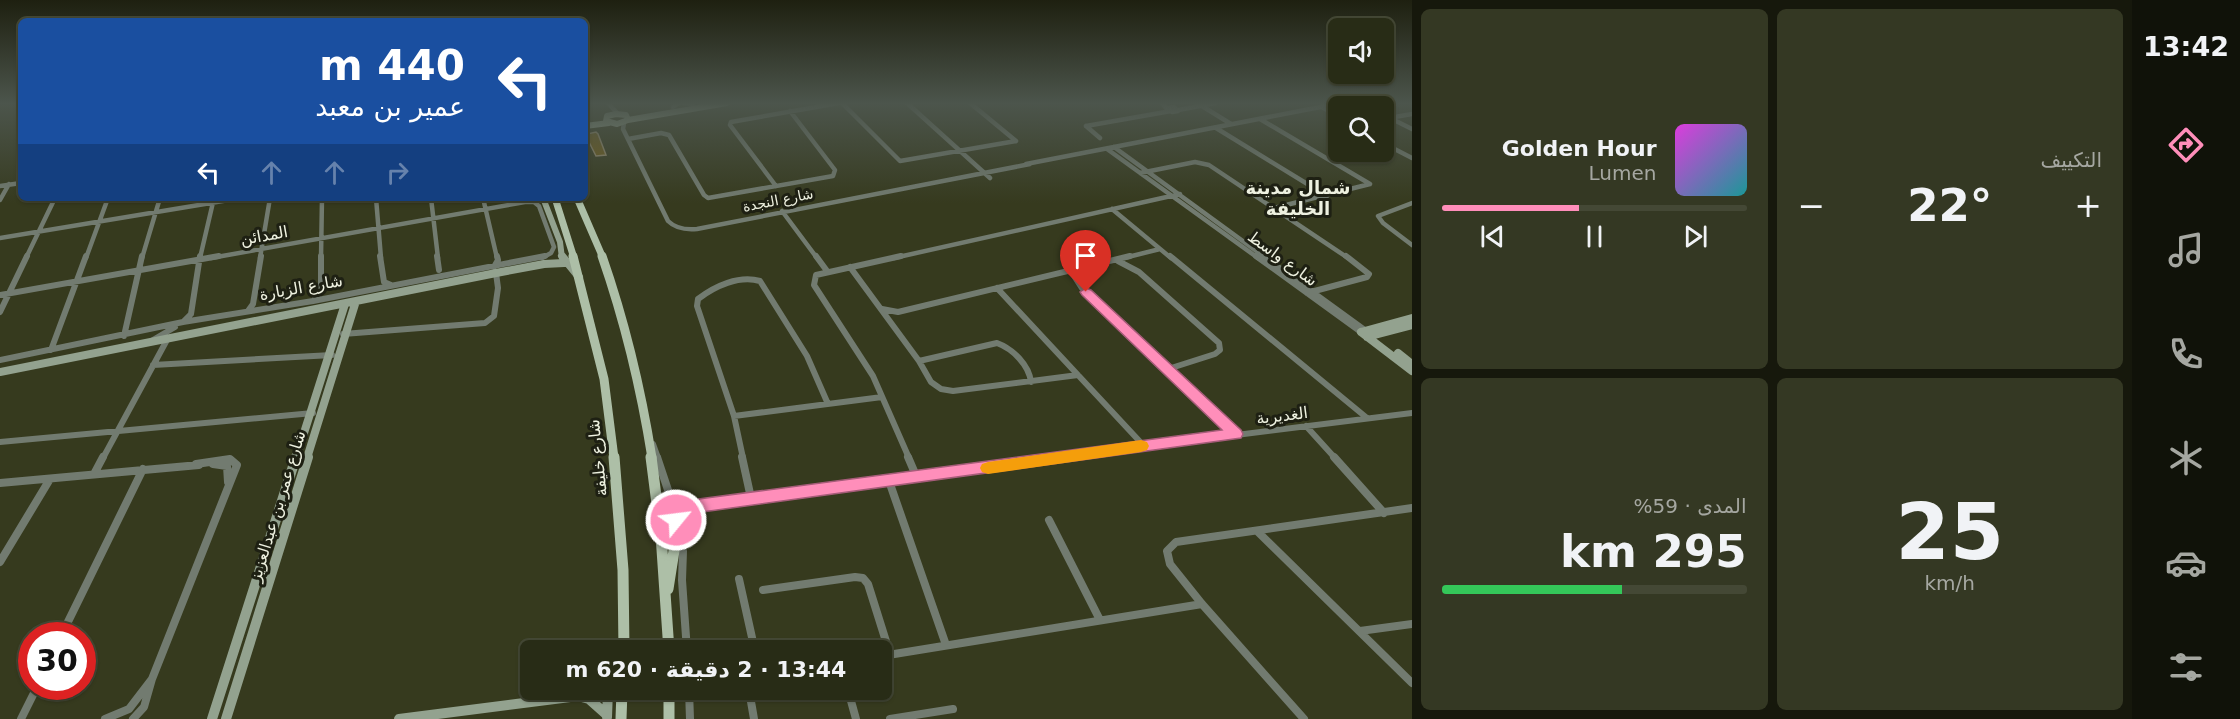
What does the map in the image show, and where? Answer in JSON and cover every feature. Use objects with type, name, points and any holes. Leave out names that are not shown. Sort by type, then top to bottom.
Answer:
[{"type":"main road","name":"شارع خليفة","points":[[555,201],[580,278],[604,379],[615,454],[623,570],[624,637]]},
{"type":"main road","points":[[580,201],[607,269],[624,321],[648,430],[668,640]]},
{"type":"main road","points":[[666,601],[676,538]]},
{"type":"main road","points":[[621,719],[622,700]]},
{"type":"main road","points":[[669,700],[669,719]]},
{"type":"street","points":[[628,139],[641,137]]},
{"type":"street","points":[[670,137],[704,195],[708,198],[836,173],[809,137]]},
{"type":"street","points":[[739,137],[776,186]]},
{"type":"street","points":[[876,137],[900,160],[1016,141],[1011,137]]},
{"type":"street","points":[[944,137],[990,178]]},
{"type":"street","name":"شارع النجدة","points":[[628,139],[668,221],[675,227],[697,229],[1170,137]]},
{"type":"street","points":[[1229,137],[1327,196]]},
{"type":"street","points":[[1274,208],[1370,184],[1290,137]]},
{"type":"street","name":"شارع واسط","points":[[1114,147],[1367,334],[1412,364]]},
{"type":"street","name":"شارع واسط","points":[[1107,149],[1310,292]]},
{"type":"street","points":[[1394,149],[1412,158]]},
{"type":"street","points":[[1140,173],[1202,162],[1274,208],[1369,274],[1367,277],[1310,292]]},
{"type":"street","points":[[0,186],[18,183]]},
{"type":"street","points":[[0,200],[9,184]]},
{"type":"street","points":[[917,478],[864,361],[814,285],[816,275],[1180,194]]},
{"type":"street","points":[[0,312],[54,201]]},
{"type":"street","points":[[51,350],[107,201]]},
{"type":"street","points":[[124,336],[138,271],[159,201]]},
{"type":"street","points":[[0,238],[208,201]]},
{"type":"street","points":[[149,342],[183,322],[191,314],[199,260],[213,201]]},
{"type":"street","points":[[247,311],[253,304],[270,201]]},
{"type":"street","points":[[313,301],[321,291],[322,201]]},
{"type":"street","points":[[376,201],[382,279],[394,285]]},
{"type":"street","points":[[431,201],[439,270],[432,279]]},
{"type":"street","points":[[341,334],[485,323],[494,316],[498,288],[495,270],[498,260],[484,201]]},
{"type":"street","points":[[544,201],[560,242],[560,254],[564,263],[580,278]]},
{"type":"street","name":"المدائن","points":[[0,295],[534,202]]},
{"type":"street","name":"شارع الزبارة","points":[[0,372],[356,301],[541,258],[553,250],[539,206],[534,202]]},
{"type":"street","points":[[1412,203],[1378,216],[1383,223],[1412,245]]},
{"type":"street","points":[[1112,209],[1367,418]]},
{"type":"street","points":[[782,211],[827,271]]},
{"type":"street","points":[[882,309],[898,312],[1160,249]]},
{"type":"street","name":"شارع الزبارة","points":[[544,264],[560,254]]},
{"type":"street","points":[[1117,260],[1135,269],[1219,343],[1220,350],[1215,354],[1168,369]]},
{"type":"street","name":"شارع الزبارة","points":[[0,360],[203,318],[313,301],[394,285],[495,270],[564,263]]},
{"type":"street","points":[[850,267],[919,361],[931,382],[945,390],[1078,375]]},
{"type":"street","points":[[439,270],[450,276]]},
{"type":"street","points":[[1071,271],[1082,288],[1235,434]]},
{"type":"street","points":[[751,498],[734,416],[697,306],[698,299],[703,294],[749,278],[760,281],[799,342],[822,385],[828,404]]},
{"type":"street","points":[[997,288],[1144,446]]},
{"type":"street","points":[[321,291],[331,297]]},
{"type":"street","name":"شارع عمر بن عبدالعزيز","points":[[212,719],[329,355],[356,301]]},
{"type":"street","name":"شارع عمر بن عبدالعزيز","points":[[226,719],[340,354],[345,303]]},
{"type":"street","points":[[890,321],[898,312]]},
{"type":"street","points":[[191,314],[216,321],[220,327]]},
{"type":"street","points":[[1367,334],[1412,318]]},
{"type":"street","points":[[1367,334],[1412,325]]},
{"type":"street","name":"شارع واسط","points":[[1367,334],[1412,371]]},
{"type":"street","points":[[94,474],[168,338]]},
{"type":"street","points":[[919,361],[997,343],[1005,346],[1029,372],[1031,382]]},
{"type":"street","points":[[153,365],[340,354]]},
{"type":"street","points":[[734,416],[882,397]]},
{"type":"street","points":[[0,442],[322,413]]},
{"type":"street","name":"الغديرية","points":[[691,507],[1235,434],[1412,413]]},
{"type":"street","points":[[1306,426],[1384,513]]},
{"type":"street","points":[[648,430],[671,499],[676,538],[684,555],[682,580],[686,640]]},
{"type":"street","points":[[0,483],[196,464],[227,466],[228,482],[152,679],[144,707],[133,719]]},
{"type":"street","points":[[69,622],[143,469]]},
{"type":"street","points":[[0,562],[50,478]]},
{"type":"street","points":[[889,481],[946,645]]},
{"type":"street","points":[[671,499],[691,507],[674,523]]},
{"type":"street","points":[[1305,719],[1202,603],[1170,564],[1167,551],[1176,542],[1412,508]]},
{"type":"street","points":[[1049,520],[1100,620]]},
{"type":"street","points":[[1258,532],[1412,683]]},
{"type":"street","points":[[763,590],[855,577],[863,578],[868,584],[882,640]]},
{"type":"street","points":[[739,579],[753,640]]},
{"type":"street","points":[[892,654],[1202,603]]},
{"type":"street","points":[[1360,631],[1412,624]]},
{"type":"street","points":[[105,719],[123,714],[133,708],[152,679]]},
{"type":"street","points":[[21,719],[30,700]]},
{"type":"street","points":[[399,719],[534,700]]},
{"type":"street","points":[[591,700],[607,717]]},
{"type":"street","points":[[607,717],[608,700]]},
{"type":"street","points":[[751,700],[754,719]]},
{"type":"street","points":[[851,700],[856,719]]},
{"type":"street","points":[[690,701],[690,719]]},
{"type":"street","points":[[890,719],[953,709]]},
{"type":"building","points":[[588,137],[599,137],[606,155],[596,156]]},
{"type":"slow traffic","points":[[988,468],[1141,446]]},
{"type":"district","name":"شمال مدينة الخليفة","points":[[1298,198]]},
{"type":"route","points":[[676,520],[691,507],[1235,434],[1086,292]]}]
